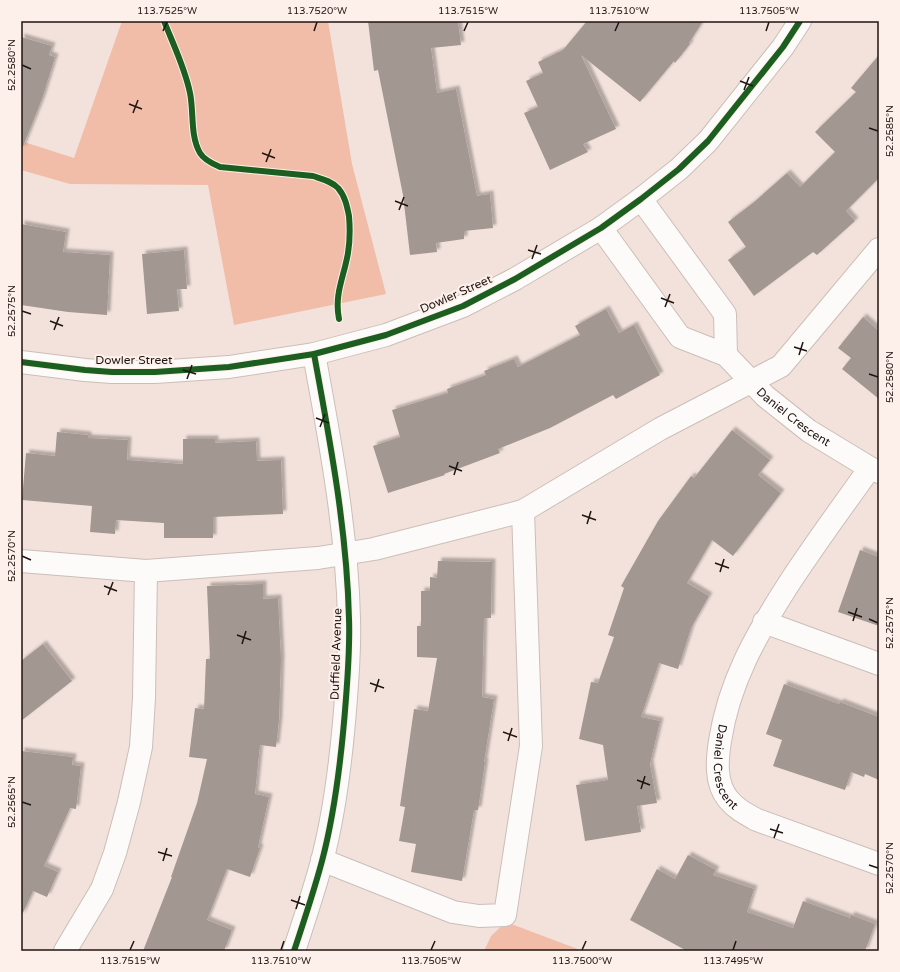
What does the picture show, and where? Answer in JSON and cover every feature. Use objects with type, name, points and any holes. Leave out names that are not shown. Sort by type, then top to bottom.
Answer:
[{"type":"street","name":"Dowler Street","points":[[21,362],[85,370],[155,372],[230,367],[314,354],[386,335],[463,306],[515,279],[601,228],[679,169],[708,141],[783,47],[800,21]]},
{"type":"street","points":[[641,199],[725,314],[726,355]]},
{"type":"street","name":"Daniel Crescent","points":[[601,228],[680,337],[726,355],[765,396],[809,431],[875,470],[807,556],[764,622],[746,657],[730,696],[722,729],[717,761],[720,781],[727,798],[739,811],[757,820],[879,864]]},
{"type":"street","points":[[21,561],[146,571],[318,558],[374,549],[523,511],[660,429],[781,366],[879,249]]},
{"type":"street","name":"Duffield Avenue","points":[[294,951],[304,923],[322,860],[339,772],[346,707],[348,669],[349,621],[345,554],[334,470],[314,354]]},
{"type":"street","points":[[322,860],[453,912],[479,916],[505,915],[531,746],[523,511]]},
{"type":"street","points":[[65,951],[102,889],[117,845],[141,747],[144,698],[146,571]]},
{"type":"street","points":[[764,622],[879,664]]},
{"type":"shaded area","points":[[122,21],[328,21],[352,164],[386,294],[234,325],[208,185],[70,184],[21,170],[21,141],[74,158]]},
{"type":"shaded area","points":[[506,922],[583,951],[484,951],[491,936]]},
{"type":"building","points":[[368,21],[458,21],[461,45],[431,48],[437,93],[456,89],[477,196],[490,194],[493,228],[464,231],[464,239],[436,243],[437,252],[410,255],[403,195],[378,70],[374,71]]},
{"type":"building","points":[[587,21],[703,21],[689,43],[690,44],[640,102],[581,55],[616,129],[583,144],[588,152],[550,170],[524,113],[538,107],[526,81],[543,73],[538,62],[563,50]]},
{"type":"building","points":[[21,37],[52,46],[49,55],[55,57],[42,99],[22,149],[21,149]]},
{"type":"building","points":[[879,55],[879,178],[846,211],[855,221],[817,255],[813,252],[754,296],[728,260],[746,247],[728,222],[753,203],[787,173],[800,187],[835,152],[815,132],[856,92],[851,88]]},
{"type":"building","points":[[21,224],[66,232],[63,252],[110,255],[107,315],[68,312],[21,305]]},
{"type":"building","points":[[184,250],[187,289],[177,289],[179,311],[147,314],[142,254]]},
{"type":"building","points":[[606,309],[619,333],[634,325],[660,375],[616,399],[613,395],[550,428],[498,449],[500,453],[444,474],[445,475],[388,493],[373,446],[400,437],[392,410],[448,393],[447,389],[486,375],[484,371],[514,359],[518,367],[580,335],[575,326]]},
{"type":"building","points":[[863,317],[879,331],[879,399],[842,369],[851,358],[838,348]]},
{"type":"building","points":[[732,430],[770,460],[758,475],[781,493],[733,556],[712,540],[687,583],[709,596],[691,628],[678,669],[659,663],[641,717],[660,721],[650,764],[657,803],[637,806],[641,832],[585,841],[576,785],[608,780],[603,745],[579,739],[591,682],[598,683],[614,637],[608,635],[624,588],[621,586],[658,521],[691,476],[694,478]]},
{"type":"building","points":[[57,432],[88,435],[88,438],[128,440],[127,460],[183,464],[183,439],[215,439],[215,443],[256,441],[257,461],[281,460],[283,514],[213,517],[213,538],[164,538],[164,523],[116,520],[115,534],[90,532],[92,506],[22,500],[26,453],[55,456]]},
{"type":"building","points":[[860,550],[879,557],[879,626],[838,612]]},
{"type":"building","points":[[438,561],[492,562],[491,618],[484,618],[482,697],[494,699],[478,810],[474,810],[462,881],[411,872],[416,844],[399,841],[405,807],[400,806],[414,709],[428,711],[437,658],[417,657],[417,626],[421,626],[421,591],[430,591],[430,577],[437,578]]},
{"type":"building","points":[[263,584],[263,599],[278,598],[281,659],[279,720],[276,747],[260,745],[255,794],[269,797],[258,847],[260,848],[250,877],[227,869],[207,920],[232,930],[224,951],[143,951],[172,877],[197,803],[207,759],[189,757],[195,708],[204,709],[206,659],[210,659],[207,586]]},
{"type":"building","points":[[43,644],[72,681],[21,721],[21,661]]},
{"type":"building","points":[[784,684],[839,704],[840,702],[879,717],[879,780],[865,774],[864,777],[851,772],[845,790],[773,766],[782,740],[766,734]]},
{"type":"building","points":[[21,751],[73,757],[72,765],[81,766],[76,809],[70,808],[44,866],[58,872],[47,897],[33,891],[21,917]]},
{"type":"building","points":[[688,855],[716,870],[713,875],[754,889],[747,912],[793,928],[803,901],[850,918],[851,915],[875,924],[865,951],[687,951],[630,920],[657,869],[675,879]]},
{"type":"cycle path","points":[[164,21],[188,84],[195,139],[200,153],[204,158],[220,167],[313,176],[326,180],[338,188],[342,194],[349,216],[350,234],[348,253],[339,293],[339,319]]},
{"type":"cycle path","points":[[21,362],[112,372],[155,372],[229,367],[314,354],[386,335],[463,306],[515,279],[601,228],[679,169],[708,141],[783,47],[800,21]]},
{"type":"cycle path","points":[[294,951],[319,872],[331,821],[343,739],[349,649],[348,586],[345,552],[332,453],[314,354]]}]
